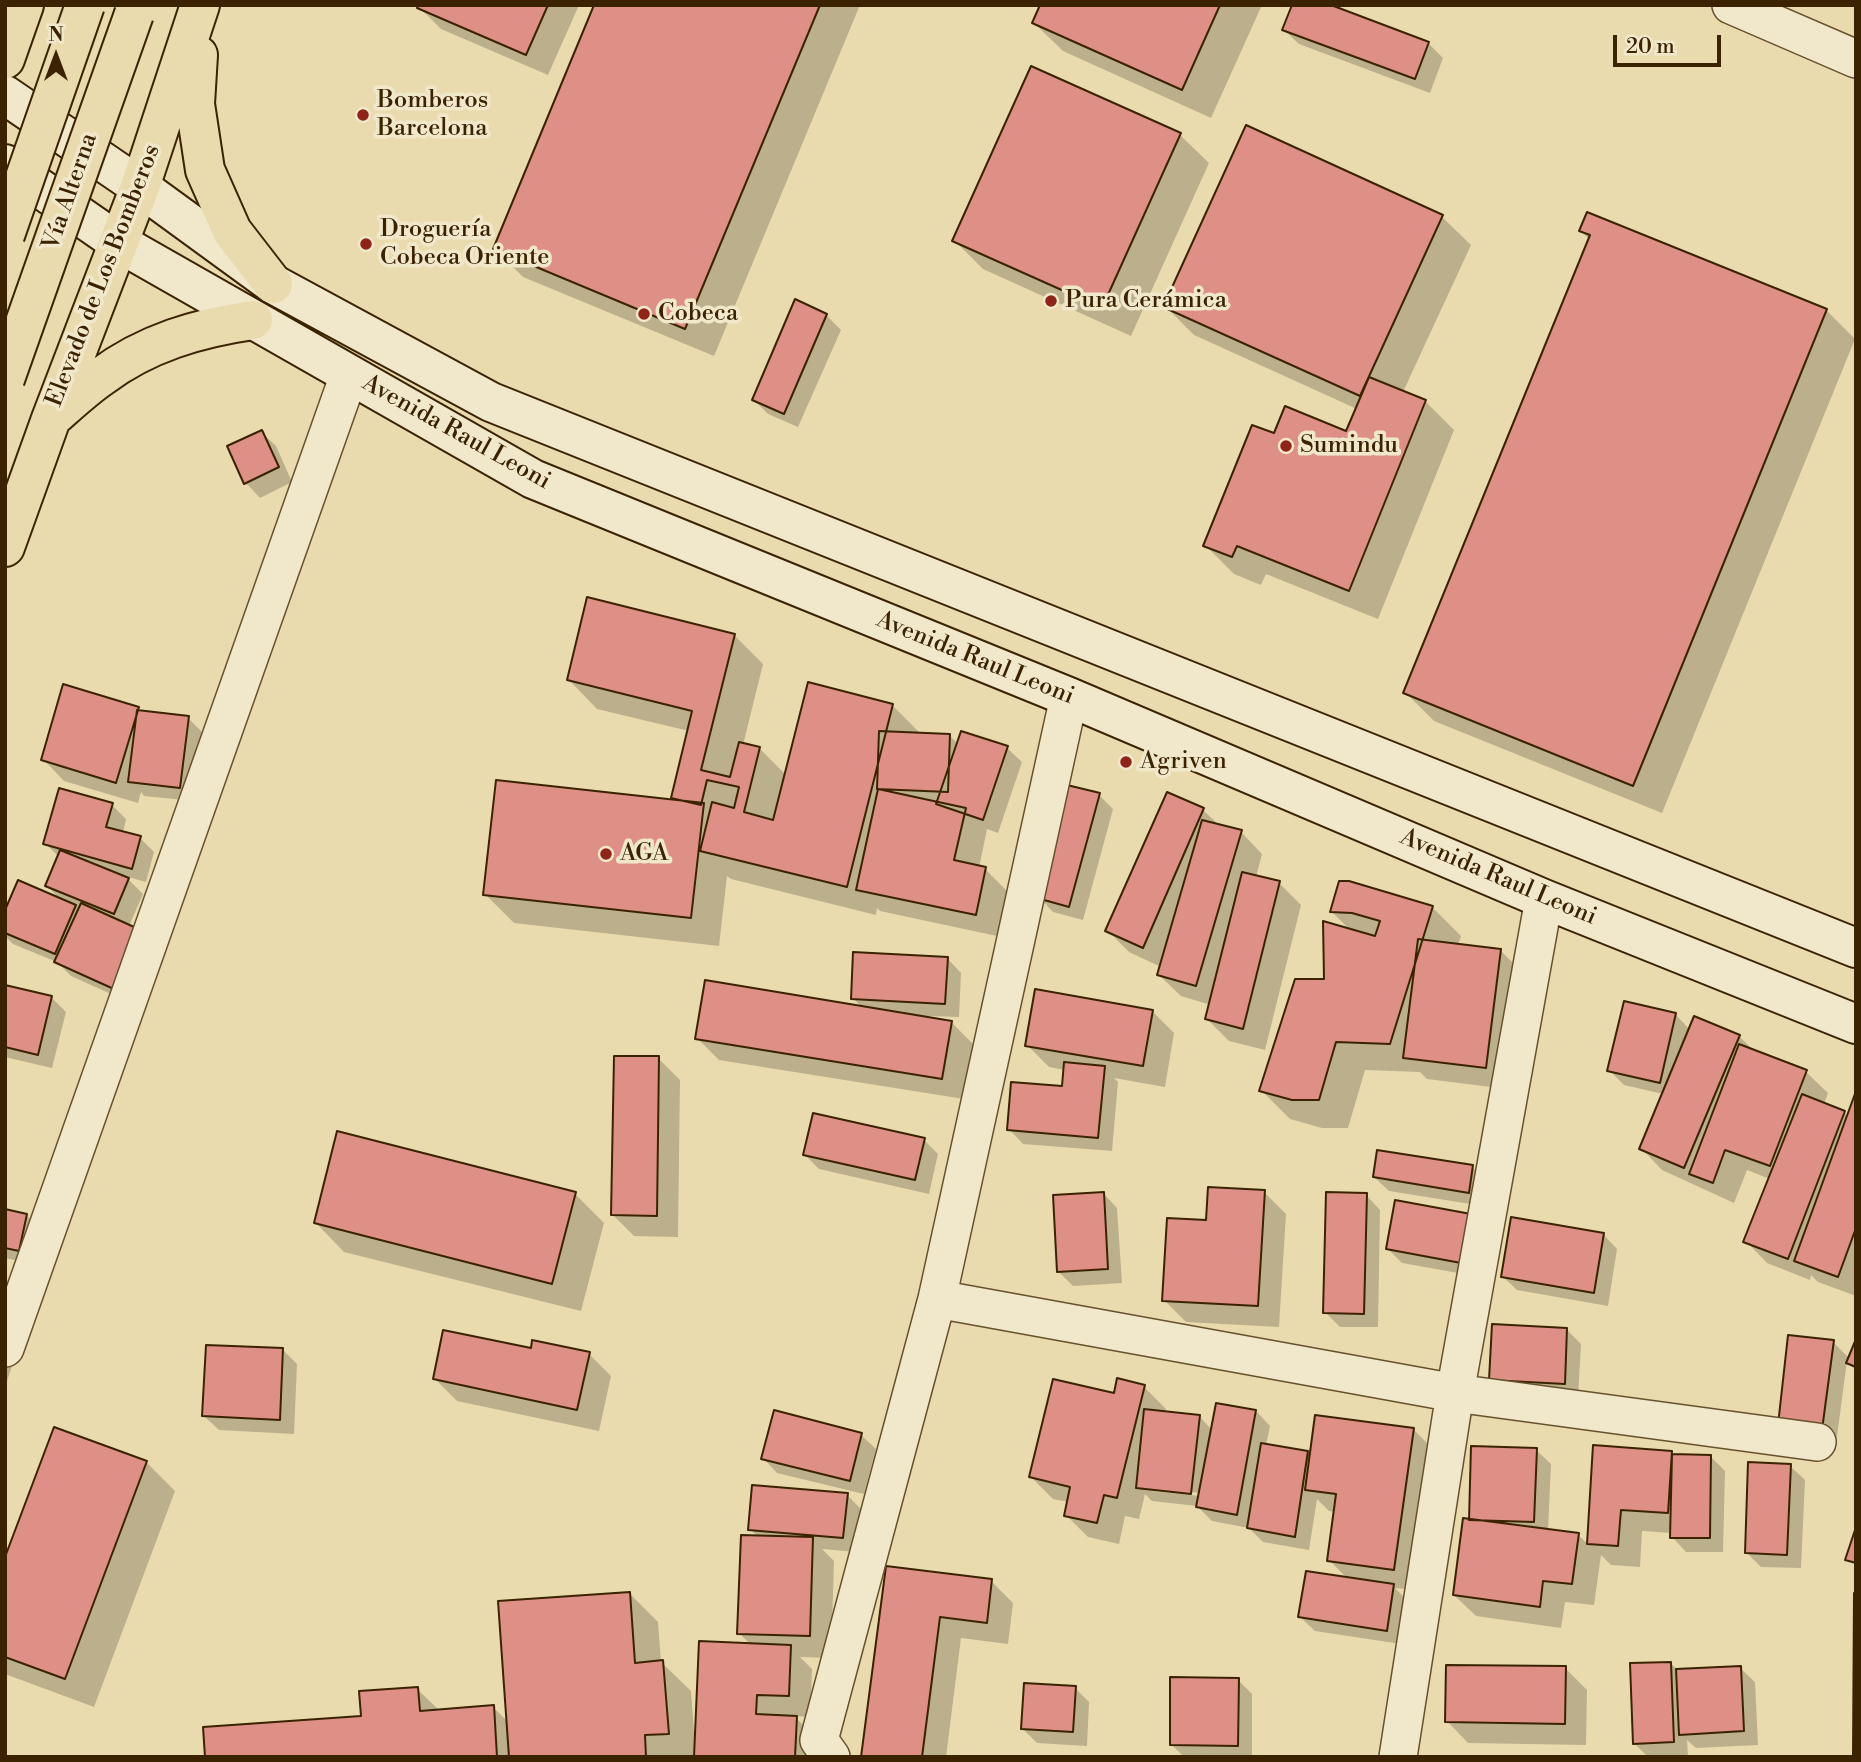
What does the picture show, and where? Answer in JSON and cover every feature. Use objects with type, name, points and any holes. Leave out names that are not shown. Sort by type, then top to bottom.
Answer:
[{"type":"highway","points":[[5,59],[24,5]]},
{"type":"highway","points":[[5,234],[85,5]]},
{"type":"highway","name":"Elevado de Los Bomberos","points":[[5,547],[140,187],[200,5]]},
{"type":"highway","points":[[205,5],[199,38],[195,104],[205,170],[232,231],[273,284]]},
{"type":"highway","name":"Vía Alterna","points":[[5,379],[136,10]]},
{"type":"highway","points":[[51,419],[102,376],[136,354],[173,337],[212,326],[253,320]]},
{"type":"main road","name":"Avenida Raul Leoni","points":[[5,95],[140,187],[273,284],[491,402],[1856,948]]},
{"type":"main road","name":"Avenida Raul Leoni","points":[[5,164],[119,243],[533,479],[1069,697],[1544,899],[1856,1024]]},
{"type":"street","points":[[1731,5],[1856,59]]},
{"type":"street","points":[[5,1348],[349,375]]},
{"type":"street","points":[[831,1757],[819,1740],[937,1299],[1069,697]]},
{"type":"street","points":[[1398,1757],[1455,1392],[1544,899]]},
{"type":"street","points":[[937,1299],[1455,1392],[1817,1442]]},
{"type":"building","points":[[418,5],[548,5],[526,55],[417,8]]},
{"type":"building","points":[[594,5],[820,5],[685,329],[493,249]]},
{"type":"building","points":[[1040,5],[1220,5],[1182,90],[1032,23]]},
{"type":"building","points":[[1292,5],[1331,5],[1429,42],[1415,79],[1282,30]]},
{"type":"building","points":[[1031,66],[1181,133],[1102,308],[952,241]]},
{"type":"building","points":[[1246,125],[1443,215],[1360,396],[1163,307]]},
{"type":"building","points":[[1587,212],[1827,309],[1633,786],[1403,693],[1590,235],[1579,231]]},
{"type":"building","points":[[795,299],[827,314],[784,414],[752,400]]},
{"type":"building","points":[[1369,377],[1426,400],[1349,591],[1237,546],[1232,557],[1203,546],[1252,425],[1274,433],[1285,406],[1346,431]]},
{"type":"building","points":[[262,430],[279,467],[244,484],[227,446]]},
{"type":"building","points":[[587,597],[735,634],[701,770],[730,777],[739,742],[760,747],[744,812],[773,820],[808,682],[893,704],[847,887],[700,851],[712,802],[734,808],[739,787],[707,780],[701,805],[671,798],[692,711],[567,680]]},
{"type":"building","points":[[63,684],[139,707],[116,783],[41,760]]},
{"type":"building","points":[[137,710],[189,716],[180,788],[128,782]]},
{"type":"building","points":[[879,731],[950,734],[948,792],[877,789]]},
{"type":"building","points":[[961,731],[1008,746],[983,820],[936,804]]},
{"type":"building","points":[[496,780],[704,803],[691,918],[483,895]]},
{"type":"building","points":[[1067,785],[1100,793],[1069,907],[1037,898]]},
{"type":"building","points":[[59,788],[113,803],[106,827],[141,836],[132,869],[43,844]]},
{"type":"building","points":[[878,789],[966,808],[954,860],[986,867],[976,915],[856,890]]},
{"type":"building","points":[[1167,792],[1204,808],[1143,948],[1105,931]]},
{"type":"building","points":[[1202,820],[1242,830],[1196,986],[1157,975]]},
{"type":"building","points":[[60,850],[129,878],[114,914],[45,886]]},
{"type":"building","points":[[1242,872],[1280,881],[1243,1029],[1205,1019]]},
{"type":"building","points":[[18,880],[76,905],[55,954],[5,933],[5,910]]},
{"type":"building","points":[[1339,881],[1349,881],[1433,906],[1390,1044],[1336,1042],[1319,1100],[1292,1100],[1259,1091],[1295,979],[1324,979],[1323,921],[1375,936],[1380,921],[1352,913],[1330,912]]},
{"type":"building","points":[[81,903],[143,931],[116,990],[54,962]]},
{"type":"building","points":[[1418,939],[1501,949],[1486,1068],[1403,1058]]},
{"type":"building","points":[[853,952],[948,957],[945,1004],[851,999]]},
{"type":"building","points":[[705,980],[952,1021],[942,1079],[695,1039]]},
{"type":"building","points":[[5,985],[52,996],[38,1055],[5,1047]]},
{"type":"building","points":[[1035,989],[1153,1010],[1143,1066],[1025,1046]]},
{"type":"building","points":[[1624,1001],[1676,1013],[1660,1083],[1607,1071]]},
{"type":"building","points":[[1694,1016],[1740,1035],[1684,1168],[1639,1149]]},
{"type":"building","points":[[1739,1044],[1807,1070],[1770,1166],[1725,1150],[1713,1183],[1689,1174]]},
{"type":"building","points":[[614,1056],[659,1056],[657,1216],[611,1215]]},
{"type":"building","points":[[1064,1062],[1105,1066],[1098,1138],[1007,1130],[1011,1082],[1062,1086]]},
{"type":"building","points":[[1856,1091],[1856,1228],[1838,1277],[1794,1261]]},
{"type":"building","points":[[1802,1094],[1845,1111],[1788,1259],[1743,1242]]},
{"type":"building","points":[[813,1113],[925,1138],[915,1180],[803,1155]]},
{"type":"building","points":[[337,1131],[576,1192],[552,1284],[314,1223]]},
{"type":"building","points":[[1377,1150],[1473,1165],[1469,1193],[1373,1177]]},
{"type":"building","points":[[1208,1187],[1265,1190],[1258,1306],[1162,1301],[1167,1218],[1206,1220]]},
{"type":"building","points":[[1104,1192],[1108,1269],[1057,1272],[1053,1195]]},
{"type":"building","points":[[1326,1192],[1367,1193],[1364,1314],[1323,1313]]},
{"type":"building","points":[[1395,1200],[1471,1214],[1461,1263],[1386,1249]]},
{"type":"building","points":[[5,1209],[27,1214],[19,1251],[5,1248]]},
{"type":"building","points":[[1511,1217],[1604,1233],[1594,1293],[1501,1277]]},
{"type":"building","points":[[1492,1324],[1567,1328],[1565,1384],[1489,1380]]},
{"type":"building","points":[[443,1330],[531,1348],[532,1340],[590,1352],[577,1410],[433,1379]]},
{"type":"building","points":[[1788,1335],[1834,1340],[1822,1430],[1778,1425]]},
{"type":"building","points":[[1856,1339],[1856,1367],[1846,1363]]},
{"type":"building","points":[[206,1345],[283,1348],[280,1420],[202,1416]]},
{"type":"building","points":[[1117,1378],[1145,1385],[1117,1498],[1104,1495],[1097,1523],[1064,1516],[1070,1487],[1029,1477],[1053,1379],[1114,1393]]},
{"type":"building","points":[[1216,1403],[1256,1410],[1237,1515],[1196,1507]]},
{"type":"building","points":[[1144,1409],[1200,1415],[1191,1494],[1136,1488]]},
{"type":"building","points":[[774,1410],[862,1433],[850,1481],[761,1459]]},
{"type":"building","points":[[1315,1415],[1414,1428],[1394,1570],[1327,1561],[1336,1494],[1305,1490]]},
{"type":"building","points":[[54,1427],[147,1461],[65,1679],[5,1657],[5,1557]]},
{"type":"building","points":[[1261,1443],[1308,1451],[1295,1537],[1247,1528]]},
{"type":"building","points":[[1593,1445],[1672,1451],[1668,1513],[1621,1510],[1618,1546],[1587,1544]]},
{"type":"building","points":[[1471,1446],[1537,1448],[1534,1522],[1469,1520]]},
{"type":"building","points":[[1672,1454],[1711,1455],[1710,1538],[1670,1538]]},
{"type":"building","points":[[1748,1462],[1791,1464],[1787,1555],[1745,1553]]},
{"type":"building","points":[[752,1485],[848,1493],[843,1538],[748,1530]]},
{"type":"building","points":[[1463,1518],[1579,1533],[1572,1584],[1543,1581],[1540,1607],[1453,1595]]},
{"type":"building","points":[[1856,1527],[1856,1563],[1845,1560]]},
{"type":"building","points":[[741,1535],[813,1537],[810,1636],[737,1634]]},
{"type":"building","points":[[886,1566],[992,1579],[987,1623],[940,1617],[922,1757],[861,1757]]},
{"type":"building","points":[[1306,1571],[1394,1584],[1387,1631],[1298,1617]]},
{"type":"building","points":[[630,1592],[635,1663],[663,1660],[669,1734],[645,1735],[646,1757],[509,1757],[498,1601]]},
{"type":"building","points":[[1854,1593],[1856,1757],[1853,1757]]},
{"type":"building","points":[[699,1641],[791,1645],[789,1696],[757,1695],[756,1714],[797,1716],[795,1757],[694,1757]]},
{"type":"building","points":[[1671,1662],[1674,1742],[1633,1744],[1630,1663]]},
{"type":"building","points":[[1446,1665],[1566,1666],[1565,1724],[1445,1722]]},
{"type":"building","points":[[1741,1666],[1744,1731],[1679,1735],[1676,1669]]},
{"type":"building","points":[[1170,1677],[1239,1678],[1238,1746],[1170,1745]]},
{"type":"building","points":[[1024,1683],[1076,1686],[1073,1732],[1021,1729]]},
{"type":"building","points":[[418,1687],[420,1711],[494,1705],[497,1757],[205,1757],[203,1727],[361,1716],[359,1691]]},
{"type":"place","name":"Bomberos Barcelona","points":[[363,115]]},
{"type":"place","name":"Droguería Cobeca Oriente","points":[[366,244]]},
{"type":"place","name":"Pura Cerámica","points":[[1051,301]]},
{"type":"place","name":"Cobeca","points":[[644,314]]},
{"type":"place","name":"Sumindu","points":[[1286,446]]},
{"type":"place","name":"Agriven","points":[[1126,762]]},
{"type":"place","name":"AGA","points":[[606,854]]}]
